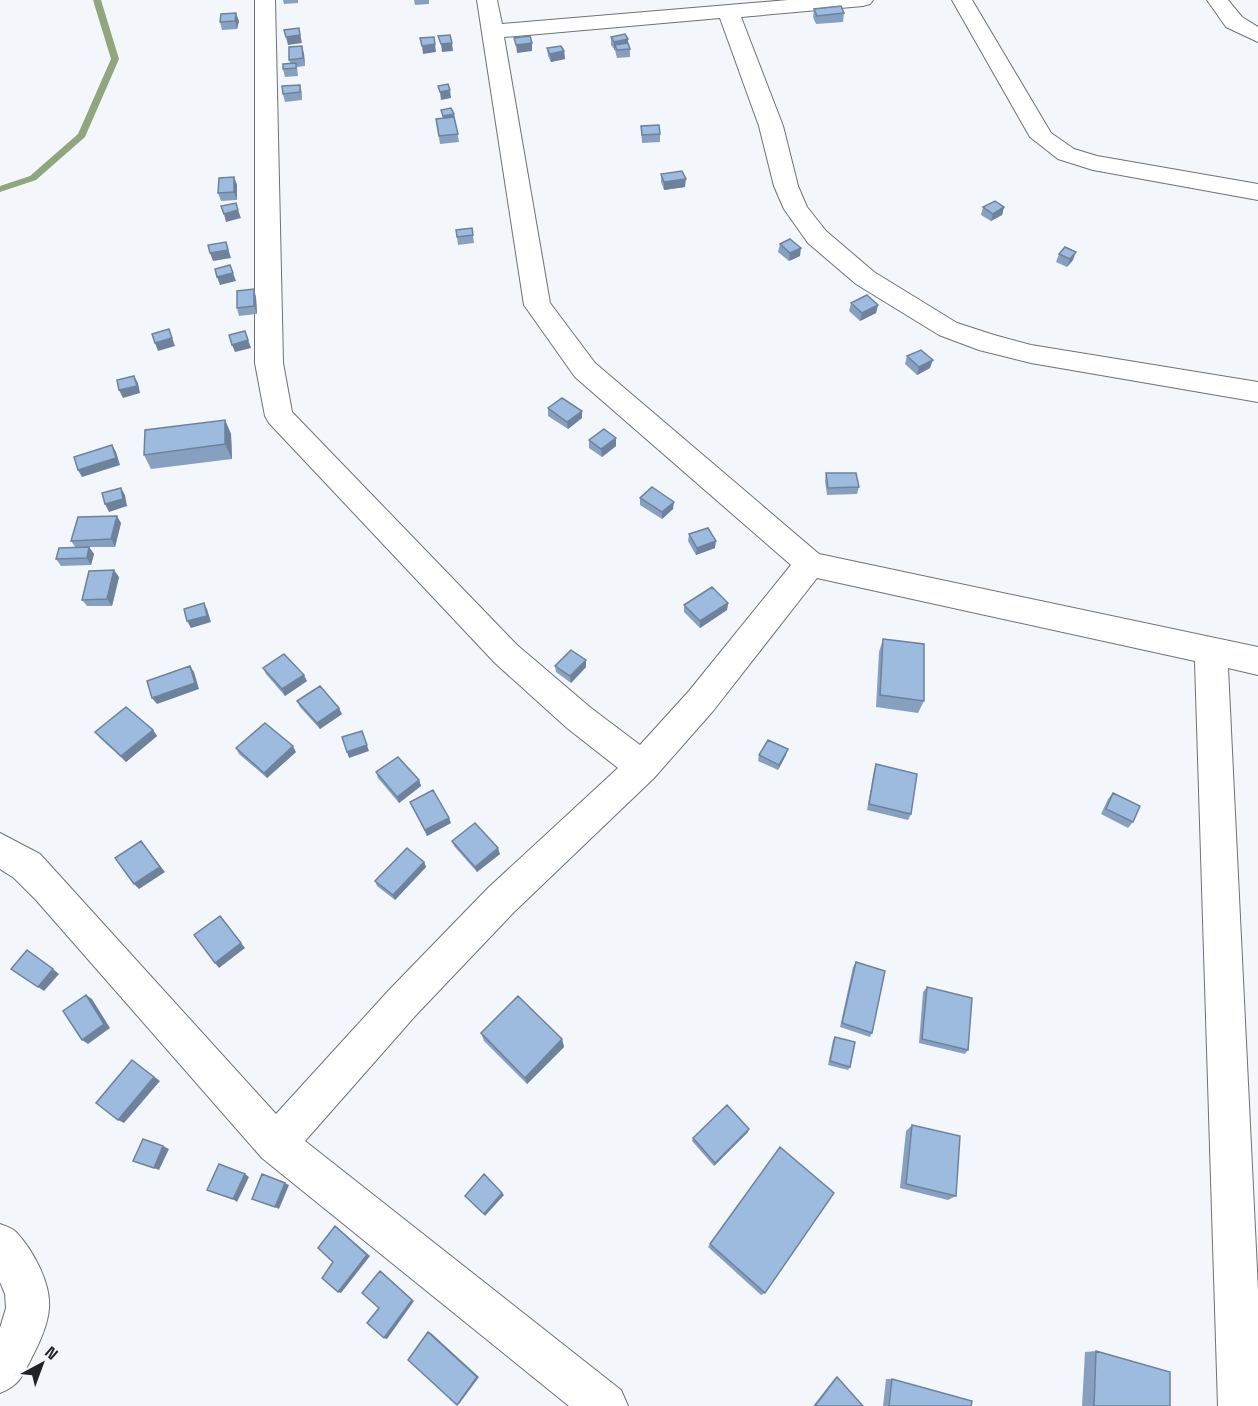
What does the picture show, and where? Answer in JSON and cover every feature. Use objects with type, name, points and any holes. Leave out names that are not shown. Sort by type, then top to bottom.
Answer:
[{"type":"street","points":[[265,0],[269,363],[279,416],[506,654],[579,718],[642,767]]},
{"type":"street","points":[[487,0],[537,305],[585,370],[810,564],[1258,661]]},
{"type":"street","points":[[493,31],[863,0]]},
{"type":"street","points":[[962,0],[1042,137],[1053,146],[1093,163],[1258,192]]},
{"type":"street","points":[[1217,0],[1234,22],[1258,36]]},
{"type":"street","points":[[729,13],[771,126],[786,186],[796,209],[818,237],[865,278],[948,329],[988,343],[1031,354],[1258,392]]},
{"type":"street","points":[[276,1144],[403,1002],[501,900],[642,767],[701,701],[810,564]]},
{"type":"street","points":[[1211,652],[1241,1406]]},
{"type":"street","points":[[0,849],[27,866],[49,888],[276,1144],[606,1406]]},
{"type":"street","points":[[0,1245],[19,1269],[28,1292],[29,1307],[21,1336],[0,1371]]},
{"type":"building","points":[[841,6],[844,13],[817,16],[814,9]]},
{"type":"building","points":[[236,13],[235,21],[220,22],[221,14]]},
{"type":"building","points":[[299,28],[300,35],[286,37],[284,30]]},
{"type":"building","points":[[625,34],[628,39],[614,42],[611,37]]},
{"type":"building","points":[[450,35],[452,43],[441,44],[438,36]]},
{"type":"building","points":[[530,36],[532,43],[516,45],[514,38]]},
{"type":"building","points":[[434,37],[435,44],[422,46],[420,38]]},
{"type":"building","points":[[628,43],[630,49],[617,50],[615,45]]},
{"type":"building","points":[[302,46],[303,58],[289,60],[289,47]]},
{"type":"building","points":[[561,46],[564,51],[550,54],[547,48]]},
{"type":"building","points":[[296,63],[296,68],[283,69],[283,64]]},
{"type":"building","points":[[448,84],[450,90],[440,92],[438,86]]},
{"type":"building","points":[[300,85],[300,92],[283,94],[282,86]]},
{"type":"building","points":[[451,108],[454,114],[443,116],[441,110]]},
{"type":"building","points":[[454,117],[458,134],[439,136],[436,119]]},
{"type":"building","points":[[659,125],[660,134],[642,135],[641,126]]},
{"type":"building","points":[[682,171],[686,179],[664,182],[661,174]]},
{"type":"building","points":[[234,177],[234,192],[218,193],[219,178]]},
{"type":"building","points":[[995,201],[1004,207],[993,214],[983,207]]},
{"type":"building","points":[[236,203],[238,210],[224,214],[221,206]]},
{"type":"building","points":[[472,228],[473,235],[457,237],[456,230]]},
{"type":"building","points":[[790,239],[801,248],[790,253],[780,244]]},
{"type":"building","points":[[226,242],[228,250],[210,253],[208,245]]},
{"type":"building","points":[[1065,247],[1076,252],[1070,259],[1059,254]]},
{"type":"building","points":[[230,265],[233,273],[217,277],[215,269]]},
{"type":"building","points":[[254,289],[254,306],[237,308],[237,291]]},
{"type":"building","points":[[867,295],[878,305],[862,313],[851,303]]},
{"type":"building","points":[[169,329],[172,338],[155,343],[152,334]]},
{"type":"building","points":[[245,331],[248,340],[232,345],[229,335]]},
{"type":"building","points":[[921,350],[933,360],[919,367],[907,356]]},
{"type":"building","points":[[134,376],[137,386],[119,390],[117,380]]},
{"type":"building","points":[[562,398],[582,411],[567,422],[548,408]]},
{"type":"building","points":[[225,420],[225,444],[144,455],[145,430]]},
{"type":"building","points":[[604,429],[616,438],[601,449],[589,440]]},
{"type":"building","points":[[112,445],[116,458],[78,470],[74,457]]},
{"type":"building","points":[[826,473],[856,473],[859,487],[828,488]]},
{"type":"building","points":[[652,487],[674,502],[662,512],[640,498]]},
{"type":"building","points":[[121,488],[123,499],[105,504],[102,493]]},
{"type":"building","points":[[117,516],[111,539],[71,541],[78,517]]},
{"type":"building","points":[[708,528],[716,541],[697,548],[689,534]]},
{"type":"building","points":[[89,547],[87,558],[56,559],[59,548]]},
{"type":"building","points":[[114,570],[107,599],[82,600],[89,571]]},
{"type":"building","points":[[712,587],[728,603],[700,621],[684,605]]},
{"type":"building","points":[[204,603],[207,616],[187,621],[184,609]]},
{"type":"building","points":[[883,639],[924,644],[924,701],[880,695]]},
{"type":"building","points":[[571,650],[586,660],[570,676],[555,666]]},
{"type":"building","points":[[284,654],[304,675],[282,689],[263,668]]},
{"type":"building","points":[[190,666],[195,683],[152,698],[147,681]]},
{"type":"building","points":[[320,686],[339,708],[317,723],[297,701]]},
{"type":"building","points":[[126,707],[153,730],[121,756],[95,732]]},
{"type":"building","points":[[265,723],[293,746],[264,773],[236,748]]},
{"type":"building","points":[[362,731],[367,745],[347,752],[342,737]]},
{"type":"building","points":[[768,740],[788,749],[779,765],[759,755]]},
{"type":"building","points":[[398,757],[419,780],[397,797],[376,772]]},
{"type":"building","points":[[876,764],[917,774],[911,814],[869,804]]},
{"type":"building","points":[[433,790],[449,818],[425,830],[410,802]]},
{"type":"building","points":[[1113,793],[1140,806],[1133,822],[1106,809]]},
{"type":"building","points":[[475,823],[498,848],[475,867],[452,841]]},
{"type":"building","points":[[141,841],[160,867],[134,884],[115,858]]},
{"type":"building","points":[[407,848],[424,862],[393,895],[375,881]]},
{"type":"building","points":[[220,916],[241,943],[215,963],[194,935]]},
{"type":"building","points":[[27,950],[53,969],[38,987],[11,969]]},
{"type":"building","points":[[856,962],[885,971],[872,1033],[842,1023]]},
{"type":"building","points":[[927,987],[972,998],[968,1050],[922,1039]]},
{"type":"building","points":[[86,995],[104,1024],[82,1040],[63,1011]]},
{"type":"building","points":[[518,996],[562,1039],[525,1078],[481,1033]]},
{"type":"building","points":[[835,1037],[855,1042],[850,1067],[830,1061]]},
{"type":"building","points":[[132,1060],[154,1077],[118,1120],[96,1103]]},
{"type":"building","points":[[727,1105],[749,1129],[715,1163],[693,1138]]},
{"type":"building","points":[[912,1125],[960,1136],[956,1196],[906,1184]]},
{"type":"building","points":[[143,1139],[163,1146],[154,1168],[133,1161]]},
{"type":"building","points":[[780,1147],[834,1193],[765,1293],[710,1244]]},
{"type":"building","points":[[219,1164],[245,1174],[233,1199],[207,1190]]},
{"type":"building","points":[[262,1174],[285,1183],[275,1207],[252,1199]]},
{"type":"building","points":[[484,1174],[502,1193],[484,1214],[465,1196]]},
{"type":"building","points":[[335,1226],[367,1255],[338,1292],[322,1278],[333,1262],[318,1248]]},
{"type":"building","points":[[380,1271],[412,1300],[384,1338],[367,1323],[379,1308],[362,1293]]},
{"type":"building","points":[[428,1332],[477,1377],[457,1405],[408,1360]]},
{"type":"building","points":[[1096,1351],[1170,1372],[1170,1406],[1094,1406]]},
{"type":"building","points":[[837,1377],[863,1406],[815,1406]]},
{"type":"building","points":[[892,1379],[972,1401],[971,1406],[889,1406]]},
{"type":"waterway","points":[[0,189],[33,178],[82,135],[115,59],[97,0]]}]
